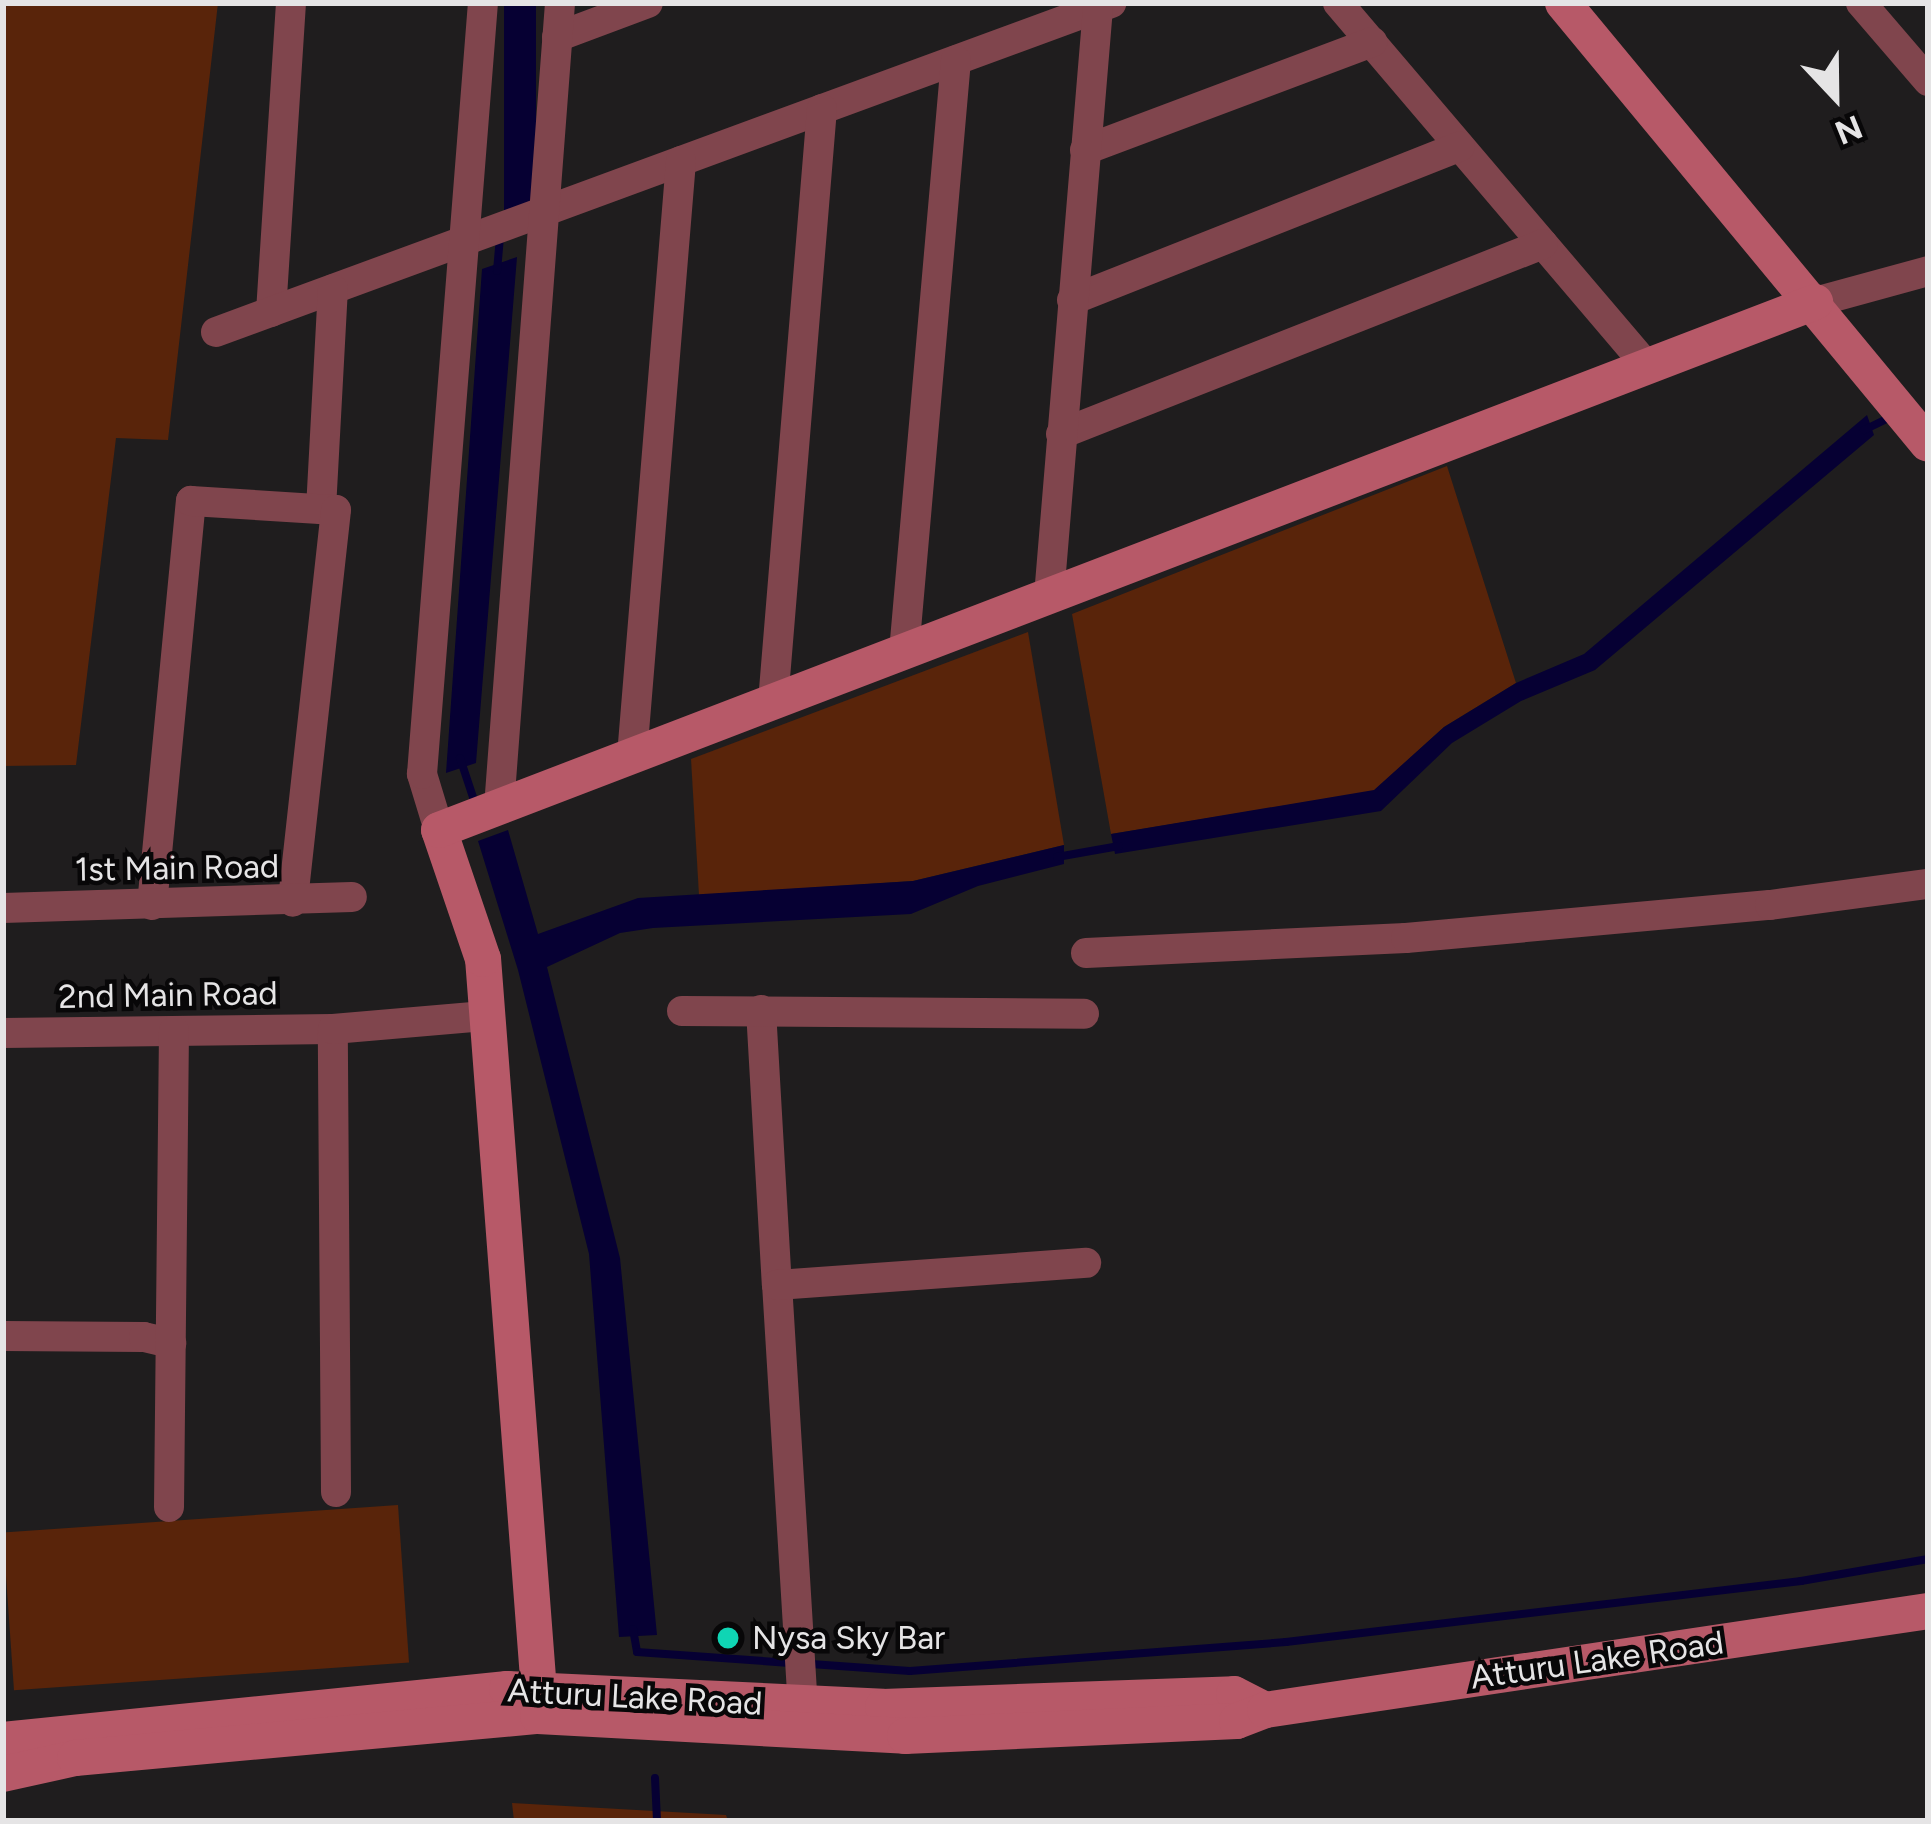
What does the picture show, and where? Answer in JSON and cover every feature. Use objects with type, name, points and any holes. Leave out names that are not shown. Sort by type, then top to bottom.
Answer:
[{"type":"street","points":[[271,312],[291,3]]},
{"type":"street","points":[[483,3],[473,238],[422,774],[483,959],[539,1690]]},
{"type":"street","points":[[499,807],[531,216],[560,3]]},
{"type":"street","points":[[557,37],[648,3]]},
{"type":"street","points":[[1338,3],[1647,366]]},
{"type":"street","points":[[1563,3],[1928,444]]},
{"type":"street","points":[[1861,3],[1928,81]]},
{"type":"street","points":[[216,332],[1104,5],[1085,150],[1049,596]]},
{"type":"street","points":[[1085,150],[1372,42]]},
{"type":"street","points":[[904,652],[956,60]]},
{"type":"street","points":[[773,702],[822,109]]},
{"type":"street","points":[[1072,300],[1460,146]]},
{"type":"street","points":[[632,756],[681,161]]},
{"type":"street","points":[[1060,434],[1543,244]]},
{"type":"street","points":[[439,830],[1815,302],[1928,271]]},
{"type":"street","points":[[321,509],[333,289]]},
{"type":"street","points":[[152,905],[190,502],[336,510],[293,902]]},
{"type":"street","points":[[1086,953],[1406,938],[1770,905],[1928,884]]},
{"type":"street","name":"1st Main Road","points":[[3,908],[352,897]]},
{"type":"street","points":[[761,1010],[804,1719]]},
{"type":"street","points":[[682,1012],[1084,1014]]},
{"type":"street","name":"2nd Main Road","points":[[3,1033],[333,1029],[484,1016]]},
{"type":"street","points":[[333,1029],[337,1492]]},
{"type":"street","points":[[169,1507],[174,1031]]},
{"type":"street","points":[[777,1285],[1086,1263]]},
{"type":"street","points":[[3,1336],[144,1336],[171,1343]]},
{"type":"street","name":"Atturu Lake Road","points":[[3,1774],[75,1758],[538,1717],[804,1719],[883,1707],[1234,1694],[1265,1710],[1928,1611]]},
{"type":"street","name":"Atturu Lake Road","points":[[3,1740],[507,1689],[804,1719]]},
{"type":"shaded area","points":[[3,3],[218,3],[168,440],[116,438],[76,765],[3,766]]},
{"type":"shaded area","points":[[504,3],[536,3],[536,215],[504,215]]},
{"type":"shaded area","points":[[517,257],[476,763],[446,773],[482,269]]},
{"type":"shaded area","points":[[1867,415],[1874,435],[1595,670],[1521,701],[1452,743],[1381,811],[1115,854],[1111,834],[1374,790],[1444,727],[1516,683],[1584,654]]},
{"type":"shaded area","points":[[1447,466],[1516,683],[1444,727],[1374,791],[1111,834],[1072,614]]},
{"type":"shaded area","points":[[1028,632],[1064,845],[913,881],[699,895],[691,759]]},
{"type":"shaded area","points":[[508,830],[538,934],[638,898],[913,881],[1064,845],[1064,864],[978,886],[911,914],[653,928],[620,933],[547,967],[620,1258],[657,1635],[619,1637],[589,1254],[518,970],[478,841]]},
{"type":"shaded area","points":[[398,1505],[409,1663],[14,1690],[3,1533]]},
{"type":"shaded area","points":[[512,1803],[726,1815],[728,1821],[514,1821]]},
{"type":"waterway","points":[[497,271],[500,238]]},
{"type":"waterway","points":[[1864,430],[1893,416]]},
{"type":"waterway","points":[[460,758],[476,806]]},
{"type":"waterway","points":[[1057,857],[1119,846]]},
{"type":"waterway","points":[[811,1664],[910,1671],[1286,1642],[1801,1581],[1928,1559]]},
{"type":"waterway","points":[[633,1629],[637,1652],[790,1663]]},
{"type":"waterway","points":[[655,1778],[657,1821]]},
{"type":"place","name":"Nysa Sky Bar","points":[[728,1638]]}]
